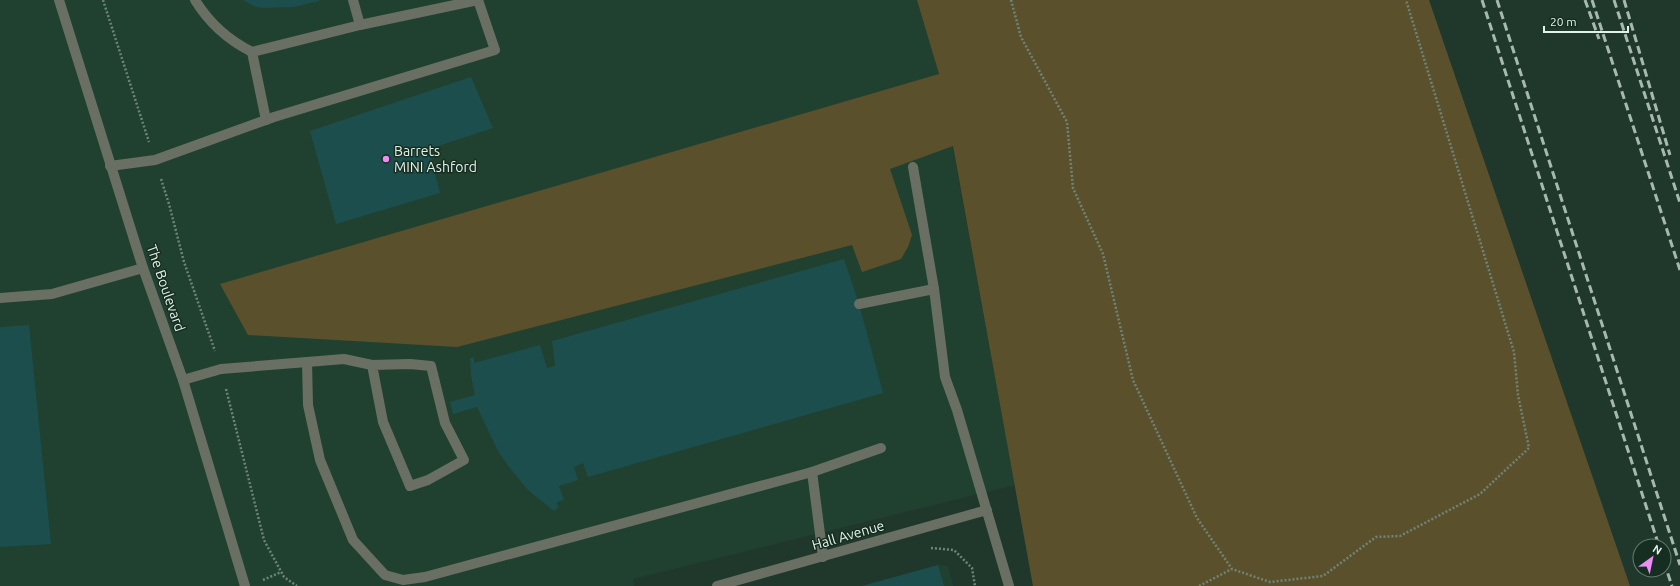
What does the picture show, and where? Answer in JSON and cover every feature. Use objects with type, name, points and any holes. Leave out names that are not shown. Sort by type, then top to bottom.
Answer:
[{"type":"street","name":"The Boulevard","points":[[58,0],[143,268],[183,380],[245,586]]},
{"type":"street","points":[[110,166],[155,160],[266,120],[495,50],[478,0],[252,52],[237,45],[218,30],[195,0]]},
{"type":"street","points":[[353,0],[360,26]]},
{"type":"street","points":[[252,52],[266,120]]},
{"type":"street","points":[[913,167],[934,289],[945,377],[957,410],[1009,586]]},
{"type":"street","points":[[0,298],[52,294],[143,268]]},
{"type":"street","points":[[859,304],[934,289]]},
{"type":"street","points":[[183,380],[221,369],[344,359],[372,365],[410,364],[431,366],[444,424],[464,460],[428,480],[410,486],[383,422],[372,365]]},
{"type":"street","points":[[307,362],[308,405],[320,460],[353,540],[384,575],[403,580],[425,577],[812,472],[881,448]]},
{"type":"street","points":[[812,472],[824,557]]},
{"type":"street","name":"Hall Avenue","points":[[717,586],[987,510]]},
{"type":"path","points":[[103,0],[146,129]]},
{"type":"path","points":[[1011,0],[1021,37],[1067,122],[1073,188],[1103,254],[1133,380],[1197,518],[1232,569],[1270,582],[1323,576],[1376,536],[1400,536],[1480,494],[1528,448],[1518,395],[1514,352],[1406,0]]},
{"type":"path","points":[[169,204],[184,262],[214,347]]},
{"type":"path","points":[[231,409],[264,540],[284,577],[297,586]]},
{"type":"path","points":[[926,547],[954,550],[972,568],[975,586]]},
{"type":"path","points":[[1199,586],[1232,569]]},
{"type":"shaded area","points":[[0,0],[917,0],[939,74],[1015,485],[633,579],[634,586],[0,586]]},
{"type":"shaded area","points":[[917,0],[1429,0],[1630,586],[1033,586],[953,146],[890,169],[912,235],[908,247],[901,259],[862,272],[852,245],[457,347],[248,335],[220,284],[939,74]]},
{"type":"shaded area","points":[[938,565],[948,566],[953,586],[861,586]]},
{"type":"building","points":[[243,0],[319,1],[294,7],[264,8],[256,7]]},
{"type":"building","points":[[471,77],[493,128],[429,149],[440,193],[336,224],[310,131]]},
{"type":"building","points":[[844,259],[859,304],[883,393],[588,477],[583,463],[574,467],[578,480],[559,486],[564,500],[557,502],[558,508],[554,511],[528,490],[509,467],[498,451],[477,407],[453,414],[450,402],[475,395],[471,376],[470,358],[474,357],[474,363],[540,345],[547,368],[555,366],[552,341]]},
{"type":"building","points":[[29,325],[51,544],[0,547],[0,327]]},
{"type":"building","points":[[938,565],[944,586],[862,586]]},
{"type":"railway","points":[[1482,0],[1656,538]]},
{"type":"railway","points":[[1497,0],[1680,565]]},
{"type":"railway","points":[[1585,0],[1599,39]]},
{"type":"railway","points":[[1592,0],[1680,270]]},
{"type":"railway","points":[[1614,0],[1680,203]]},
{"type":"railway","points":[[1624,0],[1670,155]]},
{"type":"railway","points":[[1669,578],[1672,586]]},
{"type":"place","name":"Barrets MINI Ashford","points":[[386,159]]}]
